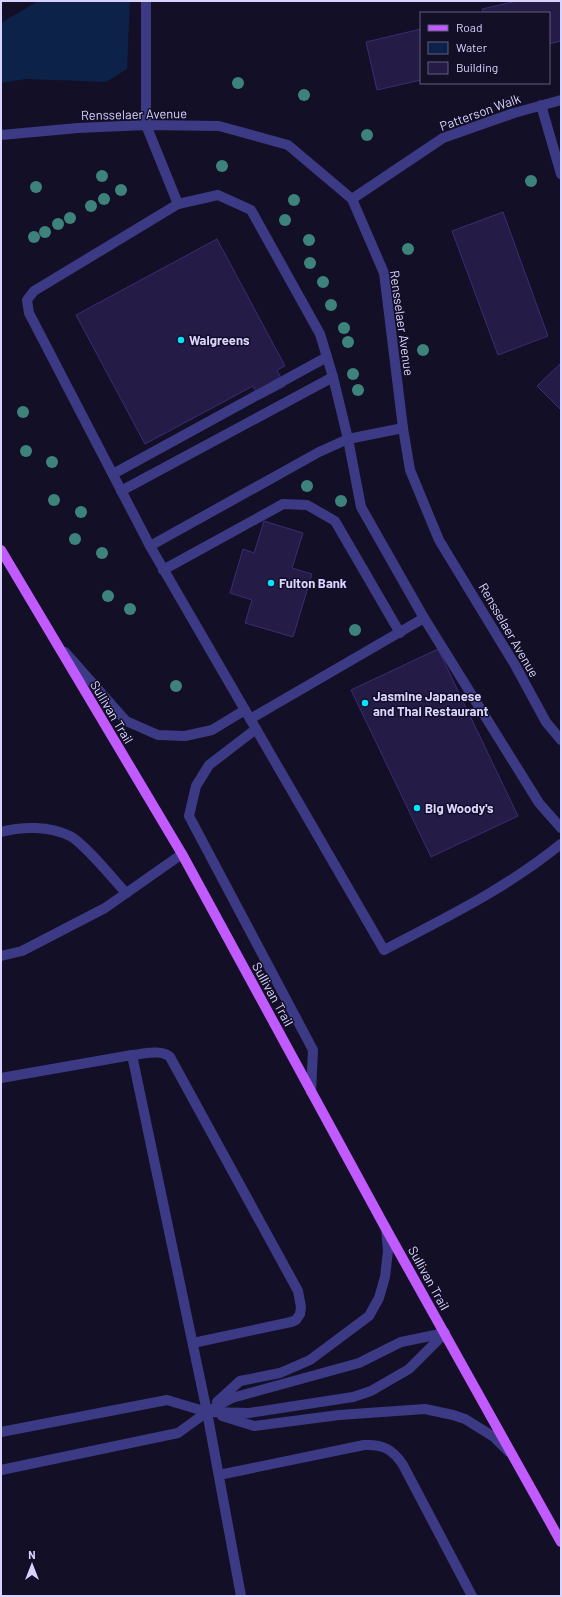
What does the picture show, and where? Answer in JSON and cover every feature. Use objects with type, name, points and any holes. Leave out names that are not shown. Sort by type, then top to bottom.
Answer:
[{"type":"main road","name":"Sullivan Trail","points":[[1,550],[182,854],[311,1092],[561,1542]]},
{"type":"street","points":[[146,1],[146,125],[178,204]]},
{"type":"street","name":"Patterson Walk","points":[[352,199],[442,138],[540,105],[561,100]]},
{"type":"street","points":[[540,105],[561,174]]},
{"type":"street","name":"Rensselaer Avenue","points":[[1,135],[78,128],[146,125],[219,126],[288,145],[352,199],[384,273],[403,428],[410,470],[439,540],[515,665],[546,722],[561,740]]},
{"type":"street","points":[[1,140],[14,134]]},
{"type":"street","points":[[561,828],[539,803],[424,618],[361,507],[348,439],[333,376],[320,334],[251,210],[218,195],[178,204],[34,291],[27,300],[29,313],[150,546],[384,950],[459,911],[518,876],[531,868],[561,844]]},
{"type":"street","points":[[113,474],[327,357]]},
{"type":"street","points":[[122,491],[333,376]]},
{"type":"street","points":[[150,546],[319,452],[348,439],[403,428]]},
{"type":"street","points":[[164,570],[283,504],[307,505],[335,521],[400,633]]},
{"type":"street","points":[[250,720],[424,618]]},
{"type":"street","points":[[55,641],[126,721],[158,735],[185,736],[212,730],[245,710]]},
{"type":"street","points":[[256,729],[209,765],[196,786],[189,816],[313,1050],[311,1092]]},
{"type":"street","points":[[1,832],[16,828],[40,828],[71,837],[126,893]]},
{"type":"street","points":[[1,956],[22,951],[105,908],[182,854]]},
{"type":"street","points":[[1,1078],[132,1055],[161,1053],[166,1054],[170,1058],[277,1251],[298,1291],[300,1300],[300,1314],[296,1320],[291,1322],[192,1343]]},
{"type":"street","points":[[132,1055],[207,1412],[241,1596]]},
{"type":"street","points":[[207,1412],[240,1381],[280,1373],[310,1360],[369,1316],[379,1298],[385,1277],[388,1251],[386,1227]]},
{"type":"street","points":[[207,1412],[249,1413],[359,1395],[371,1391],[409,1368],[445,1333]]},
{"type":"street","points":[[1,1470],[178,1433],[207,1412],[232,1398],[358,1363],[400,1342],[445,1333]]},
{"type":"street","points":[[1,1432],[167,1400],[254,1426],[339,1415],[425,1409],[465,1419],[494,1437],[513,1456]]},
{"type":"street","points":[[219,1475],[364,1445],[380,1445],[398,1456],[472,1596]]},
{"type":"water","points":[[38,1],[130,1],[127,69],[106,82],[26,79],[1,83],[1,23]]},
{"type":"building","points":[[517,1],[561,1],[561,41],[550,44],[550,12],[483,12],[482,9]]},
{"type":"building","points":[[420,29],[420,80],[377,90],[366,42]]},
{"type":"building","points":[[503,212],[548,336],[498,355],[452,231]]},
{"type":"building","name":"Walgreens","points":[[217,239],[285,366],[277,370],[285,386],[260,399],[253,386],[145,444],[76,315]]},
{"type":"building","points":[[561,363],[561,410],[537,386]]},
{"type":"building","name":"Fulton Bank","points":[[264,521],[303,533],[292,568],[312,574],[293,637],[245,623],[252,600],[230,593],[243,549],[254,553]]},
{"type":"building","points":[[438,649],[518,816],[431,857],[351,690]]},
{"type":"place","name":"Walgreens","points":[[181,340]]},
{"type":"place","name":"Fulton Bank","points":[[271,583]]},
{"type":"place","name":"Jasmine Japanese and Thai Restaurant","points":[[365,703]]},
{"type":"place","name":"Big Woody's","points":[[417,808]]}]
